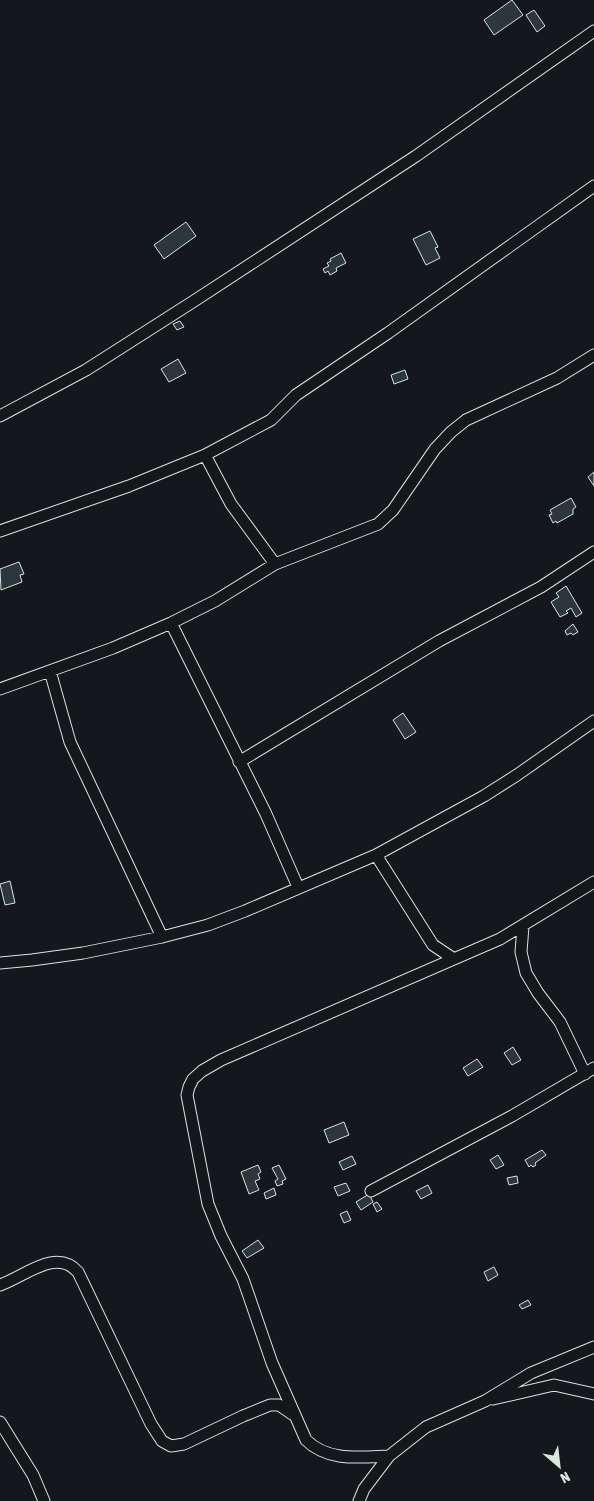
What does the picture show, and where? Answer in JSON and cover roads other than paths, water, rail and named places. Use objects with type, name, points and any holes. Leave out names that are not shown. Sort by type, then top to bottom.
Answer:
[{"type":"street","points":[[0,416],[86,370],[194,301],[416,156],[594,31]]},
{"type":"street","points":[[0,531],[129,486],[205,455],[271,420],[296,395],[388,333],[594,186]]},
{"type":"street","points":[[0,689],[171,624],[215,601],[275,564],[306,551],[330,544],[384,521],[435,449],[466,420],[557,378],[594,355]]},
{"type":"street","points":[[205,455],[231,504],[275,564]]},
{"type":"street","points":[[239,762],[439,641],[541,587],[594,552]]},
{"type":"street","points":[[171,624],[266,814],[298,887]]},
{"type":"street","points":[[50,671],[70,742],[162,937]]},
{"type":"street","points":[[0,963],[84,953],[162,937],[208,925],[376,855],[484,796],[594,721]]},
{"type":"street","points":[[376,855],[433,945],[454,959]]},
{"type":"street","points":[[389,1456],[349,1457],[328,1454],[313,1448],[306,1440],[293,1415],[272,1363],[243,1279],[221,1236],[208,1204],[189,1111],[187,1095],[189,1087],[197,1074],[221,1060],[500,939],[594,882]]},
{"type":"street","points":[[371,1191],[512,1116],[590,1071],[560,1022],[538,993],[526,973],[521,952],[523,926]]},
{"type":"street","points":[[0,1285],[38,1267],[59,1261],[72,1265],[78,1272],[151,1424],[162,1441],[171,1446],[184,1444],[270,1405],[279,1405],[293,1415]]},
{"type":"street","points":[[359,1501],[364,1489],[389,1456],[426,1427],[485,1401],[531,1373],[594,1347]]},
{"type":"street","points":[[485,1401],[554,1385],[594,1394]]},
{"type":"street","points":[[0,1422],[33,1475],[44,1501]]}]
